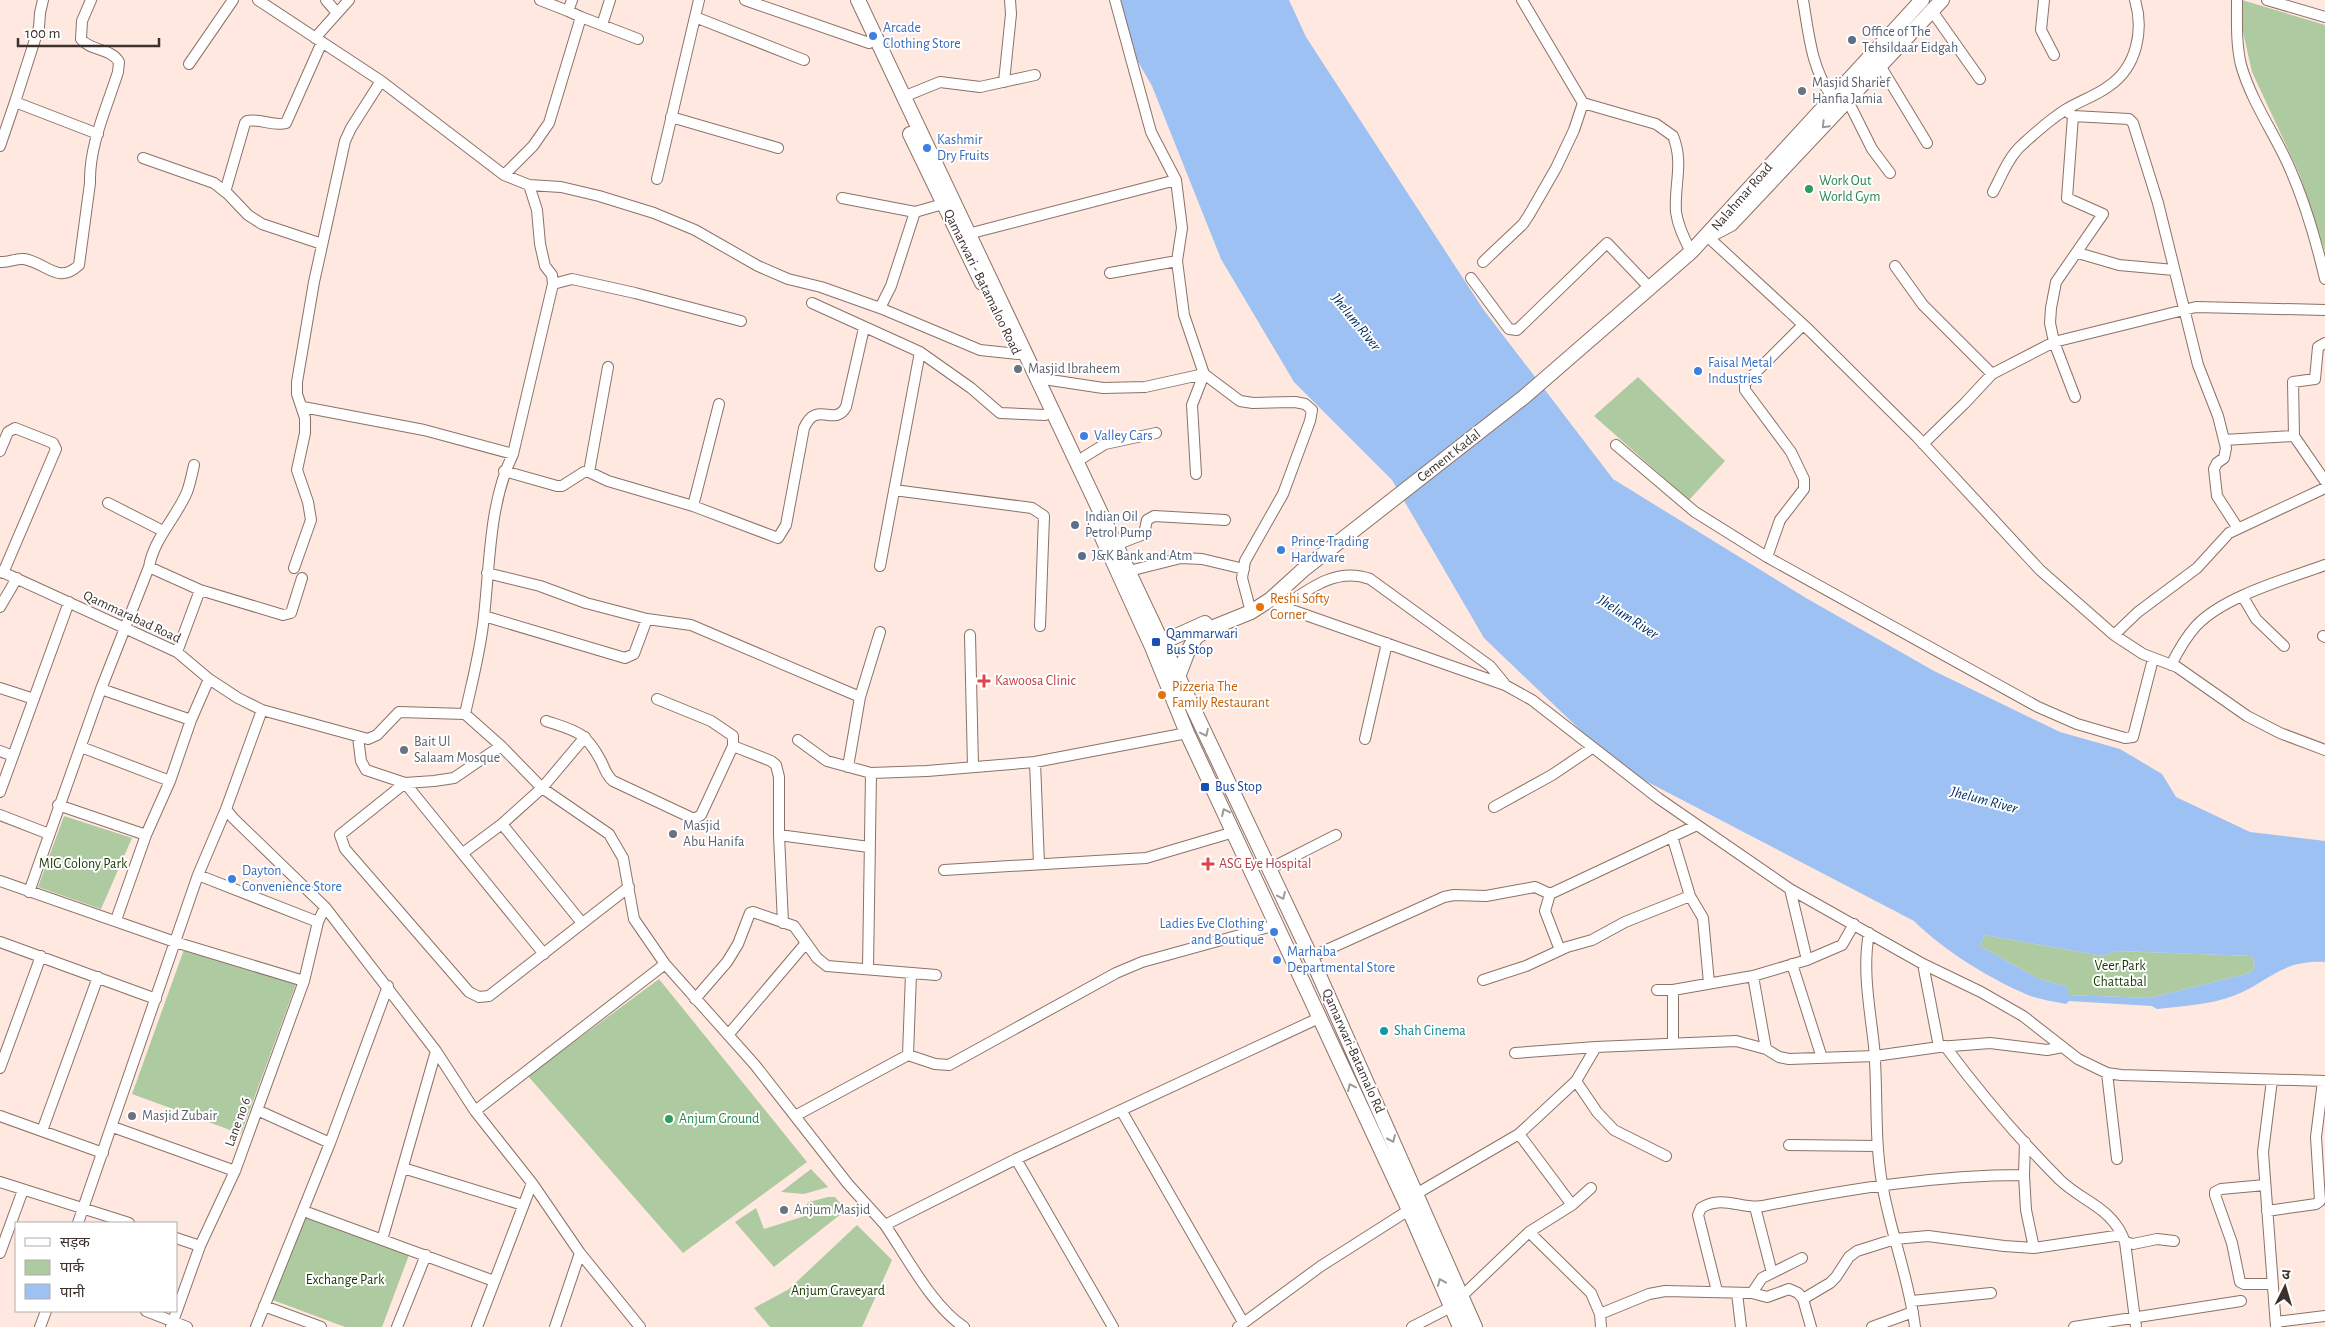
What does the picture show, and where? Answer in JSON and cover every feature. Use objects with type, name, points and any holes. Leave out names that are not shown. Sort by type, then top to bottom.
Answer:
[{"type":"main road","name":"Qamarwari - Batamaloo Road","points":[[850,0],[943,204],[1018,354],[1045,415],[1157,644]]},
{"type":"main road","name":"Qamarwari - Batamaloo Road","points":[[858,0],[1129,571],[1157,644]]},
{"type":"main road","name":"Nalahmar Road","points":[[1707,236],[1723,216],[1922,0]]},
{"type":"main road","name":"Nalahmar Road","points":[[1707,236],[1731,224],[1942,0]]},
{"type":"main road","name":"Cement Kadal","points":[[1252,608],[1271,599],[1303,570],[1524,397],[1707,236]]},
{"type":"main road","points":[[1157,644],[1252,608]]},
{"type":"main road","points":[[1178,677],[1188,651],[1196,637],[1252,608]]},
{"type":"main road","name":"Qamarwari-Batamalo Rd","points":[[1157,644],[1178,677],[1311,957],[1416,1194],[1456,1302],[1460,1327]]},
{"type":"main road","name":"Qamarwari-Batamalo Rd","points":[[1157,644],[1187,732],[1319,1018],[1409,1210],[1456,1302],[1474,1327]]},
{"type":"street","points":[[0,146],[39,27],[43,0]]},
{"type":"street","points":[[0,262],[16,259],[29,260],[62,274],[71,272],[79,265],[90,182],[89,169],[118,72],[119,62],[113,55],[85,43],[81,39],[82,21],[90,0]]},
{"type":"street","points":[[189,64],[233,0]]},
{"type":"street","points":[[258,0],[381,81],[504,175],[529,185],[560,187],[599,196],[654,213],[695,230],[758,266],[788,279],[821,287],[880,308],[980,350],[1018,354]]},
{"type":"street","points":[[326,0],[337,12]]},
{"type":"street","points":[[225,192],[245,124],[247,121],[259,119],[278,124],[286,123],[318,40],[337,12],[349,0]]},
{"type":"street","points":[[540,0],[581,18],[638,39]]},
{"type":"street","points":[[568,11],[572,0]]},
{"type":"street","points":[[602,25],[610,0]]},
{"type":"street","points":[[657,179],[699,0]]},
{"type":"street","points":[[745,0],[869,43]]},
{"type":"street","points":[[1004,82],[1010,0]]},
{"type":"street","points":[[1115,0],[1151,132],[1176,180],[1182,228],[1177,261],[1184,315],[1204,374],[1240,401],[1253,403],[1295,402],[1306,404],[1312,410],[1310,422],[1283,494],[1245,560],[1242,578],[1252,608]]},
{"type":"street","points":[[1813,0],[1804,4],[1809,42],[1818,76],[1832,97]]},
{"type":"street","points":[[2044,0],[2041,30],[2054,55]]},
{"type":"street","points":[[1993,192],[2013,154],[2111,85],[2132,61],[2140,22],[2135,0]]},
{"type":"street","points":[[2237,0],[2237,39],[2241,64],[2252,94],[2287,163],[2304,205],[2325,279]]},
{"type":"street","points":[[2267,0],[2325,16]]},
{"type":"street","points":[[1526,2],[1583,103],[1656,124],[1673,136],[1680,165],[1676,200],[1677,218],[1691,252]]},
{"type":"street","points":[[1932,11],[1980,79]]},
{"type":"street","points":[[695,17],[804,60]]},
{"type":"street","points":[[504,175],[533,146],[549,123],[581,18]]},
{"type":"street","points":[[1880,67],[1927,143]]},
{"type":"street","points":[[903,96],[940,82],[976,88],[1035,74]]},
{"type":"street","points":[[294,568],[310,520],[308,502],[297,470],[305,433],[303,408],[297,394],[297,382],[322,244],[345,141],[351,128],[381,81]]},
{"type":"street","points":[[1848,101],[1872,149],[1890,173]]},
{"type":"street","points":[[15,102],[98,134]]},
{"type":"street","points":[[1483,262],[1523,224],[1529,215],[1556,168],[1574,130],[1583,103]]},
{"type":"street","points":[[2069,113],[2067,198],[2103,214],[2055,286],[2050,323],[2054,342],[2075,397]]},
{"type":"street","points":[[2069,113],[2129,119],[2133,122],[2154,186],[2198,364],[2218,416],[2224,440],[2226,453],[2215,465],[2215,485],[2220,502],[2237,527]]},
{"type":"street","points":[[671,117],[778,148]]},
{"type":"street","points":[[143,158],[214,183],[248,215],[262,224],[322,244]]},
{"type":"street","points":[[968,234],[1176,180]]},
{"type":"street","points":[[465,714],[484,616],[487,573],[504,471],[512,454],[553,284],[552,275],[545,266],[540,244],[537,210],[529,185]]},
{"type":"street","points":[[842,198],[915,212],[943,204]]},
{"type":"street","points":[[880,308],[891,286],[915,212]]},
{"type":"street","points":[[1707,236],[1803,325],[1923,444],[2040,570],[2114,635],[2154,659],[2170,664],[2200,682],[2248,716],[2280,733],[2325,750]]},
{"type":"street","points":[[1471,278],[1509,329],[1517,330],[1607,243],[1650,288]]},
{"type":"street","points":[[2078,253],[2119,265],[2174,270]]},
{"type":"street","points":[[1110,273],[1177,261]]},
{"type":"street","points":[[1896,266],[1923,305],[1992,374]]},
{"type":"street","points":[[553,284],[572,279],[635,293],[741,321]]},
{"type":"street","points":[[812,303],[920,352],[971,388],[1000,413],[1045,415]]},
{"type":"street","points":[[1923,444],[1992,374],[2054,342],[2183,309],[2209,306],[2325,310]]},
{"type":"street","points":[[1767,557],[1780,520],[1804,489],[1804,479],[1792,452],[1744,390],[1745,383],[1803,325]]},
{"type":"street","points":[[504,471],[557,486],[562,486],[584,472],[588,472],[608,481],[693,506],[773,538],[779,537],[786,525],[804,428],[813,415],[818,413],[837,416],[843,413],[846,408],[864,328]]},
{"type":"street","points":[[2325,343],[2318,347],[2315,379],[2293,382],[2294,436],[2325,481]]},
{"type":"street","points":[[880,566],[920,352]]},
{"type":"street","points":[[588,472],[608,367]]},
{"type":"street","points":[[1037,378],[1103,388],[1145,387],[1204,374]]},
{"type":"street","points":[[1196,474],[1192,405],[1204,374]]},
{"type":"street","points":[[693,506],[720,404]]},
{"type":"street","points":[[303,408],[424,430],[512,454]]},
{"type":"street","points":[[0,451],[8,432],[15,428],[53,443],[56,449],[2,572]]},
{"type":"street","points":[[1076,462],[1106,444],[1156,433]]},
{"type":"street","points":[[2224,440],[2294,436]]},
{"type":"street","points":[[1616,445],[1695,512],[1767,557],[2038,707],[2078,724],[2125,738],[2133,737],[2154,659]]},
{"type":"street","points":[[29,892],[58,805],[124,628],[149,567],[150,557],[163,531],[187,492],[194,465]]},
{"type":"street","points":[[2114,635],[2138,612],[2197,568],[2220,540],[2237,527],[2272,514],[2325,488]]},
{"type":"street","points":[[894,490],[1032,508],[1044,516],[1040,626]]},
{"type":"street","points":[[108,503],[163,531]]},
{"type":"street","points":[[1116,545],[1144,534],[1147,520],[1154,516],[1225,520]]},
{"type":"street","points":[[1129,571],[1181,558],[1202,559],[1244,569]]},
{"type":"street","points":[[2170,664],[2196,626],[2208,615],[2227,603],[2325,566]]},
{"type":"street","points":[[149,567],[200,590],[288,615],[291,613],[302,578]]},
{"type":"street","name":"Qammarabad Road","points":[[2,572],[177,652],[208,679],[238,698],[262,710],[341,730],[358,737]]},
{"type":"street","points":[[487,573],[540,586],[586,603],[647,619],[690,624],[860,697]]},
{"type":"street","points":[[1283,607],[1308,589],[1345,574],[1357,574],[1370,579],[1490,666],[1505,685]]},
{"type":"street","points":[[0,607],[17,578]]},
{"type":"street","points":[[177,652],[200,590]]},
{"type":"street","points":[[2242,597],[2256,620],[2284,646]]},
{"type":"street","points":[[1271,599],[1283,607],[1505,685],[1532,700],[1592,748],[1697,825],[1790,889],[1923,964],[1981,992],[2023,1016],[2078,1059],[2107,1074],[2324,1081],[2316,1137],[2322,1183],[2321,1199],[2318,1203],[2267,1211]]},
{"type":"street","points":[[0,792],[69,602]]},
{"type":"street","points":[[484,616],[625,658],[634,654],[647,619]]},
{"type":"street","points":[[848,767],[860,697],[880,632]]},
{"type":"street","points":[[970,635],[973,766]]},
{"type":"street","points":[[1365,739],[1387,643]]},
{"type":"street","points":[[116,920],[146,835],[170,781],[191,720],[208,679]]},
{"type":"street","points":[[0,688],[34,699]]},
{"type":"street","points":[[101,689],[191,720]]},
{"type":"street","points":[[546,721],[578,732],[585,737],[602,763],[605,772],[613,781],[694,819],[701,815],[733,746],[733,736],[711,721],[657,699]]},
{"type":"street","points":[[78,1222],[113,1127],[198,875],[226,809],[262,710]]},
{"type":"street","points":[[501,746],[459,776],[434,782],[405,783],[366,770],[361,761],[358,737],[362,739],[373,738],[399,712],[465,714],[501,746],[542,788],[609,834],[623,858],[634,919],[665,964],[796,1116],[848,1184],[885,1225],[933,1296],[964,1327]]},
{"type":"street","points":[[798,740],[827,761],[871,773],[927,771],[1035,762],[1187,732]]},
{"type":"street","points":[[463,853],[502,824],[542,788],[585,737]]},
{"type":"street","points":[[733,746],[771,761],[776,765],[779,777],[779,835],[783,923]]},
{"type":"street","points":[[81,747],[170,781]]},
{"type":"street","points":[[1494,807],[1552,775],[1592,748]]},
{"type":"street","points":[[0,751],[14,756]]},
{"type":"street","points":[[1035,762],[1039,864]]},
{"type":"street","points":[[868,968],[871,773]]},
{"type":"street","points":[[405,783],[544,954]]},
{"type":"street","points":[[405,783],[340,835],[346,849],[474,996],[488,996],[629,887]]},
{"type":"street","points":[[58,805],[146,835]]},
{"type":"street","points":[[226,809],[325,907],[388,986],[436,1051],[475,1111],[532,1183],[580,1253],[640,1327]]},
{"type":"street","points":[[0,815],[49,834]]},
{"type":"street","points":[[502,824],[582,923]]},
{"type":"street","points":[[1560,950],[1545,911],[1550,894],[1697,825]]},
{"type":"street","points":[[944,870],[1146,858],[1234,832]]},
{"type":"street","points":[[779,835],[869,847]]},
{"type":"street","points":[[1270,869],[1336,835]]},
{"type":"street","points":[[1672,836],[1690,896],[1700,912],[1704,924],[1709,983]]},
{"type":"street","points":[[198,875],[318,922]]},
{"type":"street","points":[[0,881],[175,942],[304,981]]},
{"type":"street","points":[[1311,957],[1444,897],[1454,895],[1486,896],[1535,887],[1550,894]]},
{"type":"street","points":[[1790,889],[1807,960]]},
{"type":"street","points":[[1483,980],[1526,966],[1560,950],[1592,940],[1625,922],[1690,896]]},
{"type":"street","name":"Lane no 6","points":[[178,1307],[200,1246],[235,1171],[304,981],[318,922],[325,907]]},
{"type":"street","points":[[695,999],[727,962],[752,912],[794,926],[817,958],[827,966],[936,975]]},
{"type":"street","points":[[1657,990],[1673,990],[1754,976],[1807,960],[1842,945],[1849,936],[1854,924]]},
{"type":"street","points":[[796,1116],[908,1055],[935,1064],[949,1065],[1116,973],[1142,962],[1276,925]]},
{"type":"street","points":[[1869,933],[1865,954],[1875,1056],[1877,1146],[1882,1184],[1912,1301],[1915,1327]]},
{"type":"street","points":[[0,942],[156,999]]},
{"type":"street","points":[[728,1035],[806,943]]},
{"type":"street","points":[[0,1068],[41,956]]},
{"type":"street","points":[[475,1111],[665,964]]},
{"type":"street","points":[[1792,964],[1822,1058]]},
{"type":"street","points":[[1923,964],[1942,1046],[1982,1096],[2062,1181],[2114,1218],[2124,1238],[2135,1322]]},
{"type":"street","points":[[908,1055],[911,973]]},
{"type":"street","points":[[1754,976],[1766,1049]]},
{"type":"street","points":[[42,1131],[98,977]]},
{"type":"street","points":[[256,1327],[330,1143],[388,986]]},
{"type":"street","points":[[1673,990],[1673,1043]]},
{"type":"street","points":[[885,1225],[1016,1159],[1319,1018]]},
{"type":"street","points":[[1515,1053],[1736,1041],[1766,1049],[1783,1058],[1875,1056],[1942,1046],[1990,1043],[2047,1050],[2063,1048]]},
{"type":"street","points":[[1416,1194],[1519,1134],[1576,1082],[1596,1048]]},
{"type":"street","points":[[382,1240],[436,1051]]},
{"type":"street","points":[[2107,1074],[2117,1159]]},
{"type":"street","points":[[2272,1080],[2263,1152],[2276,1324],[2325,1316]]},
{"type":"street","points":[[1576,1082],[1597,1112],[1614,1130],[1666,1156]]},
{"type":"street","points":[[257,1110],[330,1143]]},
{"type":"street","points":[[1121,1110],[1240,1325],[1321,1266],[1409,1210]]},
{"type":"street","points":[[0,1116],[103,1153]]},
{"type":"street","points":[[113,1127],[235,1171]]},
{"type":"street","points":[[1519,1134],[1572,1205]]},
{"type":"street","points":[[2025,1142],[2026,1210],[2034,1248]]},
{"type":"street","points":[[1789,1146],[1877,1146]]},
{"type":"street","points":[[1016,1159],[1113,1327]]},
{"type":"street","points":[[404,1168],[523,1205]]},
{"type":"street","points":[[1717,1292],[1699,1211],[1705,1205],[1731,1201],[1754,1206],[1882,1184],[2024,1175]]},
{"type":"street","points":[[0,1182],[126,1222]]},
{"type":"street","points":[[477,1327],[532,1183]]},
{"type":"street","points":[[2265,1185],[2221,1190],[2215,1192],[2215,1195],[2232,1243],[2240,1282],[2244,1284],[2273,1284]]},
{"type":"street","points":[[1412,1327],[1456,1302],[1529,1232],[1572,1205],[1591,1188]]},
{"type":"street","points":[[0,1253],[23,1190]]},
{"type":"street","points":[[1754,1206],[1772,1273]]},
{"type":"street","points":[[309,1213],[494,1281]]},
{"type":"street","points":[[1529,1232],[1591,1293],[1600,1314],[1601,1327]]},
{"type":"street","points":[[1803,1299],[1836,1278],[1849,1257],[1857,1251],[1895,1239],[1928,1236],[2034,1248],[2124,1238],[2133,1244],[2157,1239],[2174,1241]]},
{"type":"street","points":[[178,1239],[200,1246]]},
{"type":"street","points":[[555,1327],[580,1253]]},
{"type":"street","points":[[397,1327],[426,1255]]},
{"type":"street","points":[[1752,1293],[1758,1282],[1802,1258]]},
{"type":"street","points":[[1600,1314],[1649,1294],[1664,1291],[1752,1293],[1767,1297],[1789,1289],[1798,1293],[1803,1299],[1811,1327]]},
{"type":"street","points":[[1737,1293],[1741,1327]]},
{"type":"street","points":[[1912,1301],[1991,1293]]},
{"type":"street","points":[[2076,1327],[2135,1322],[2241,1301]]},
{"type":"street","points":[[264,1306],[321,1327]]},
{"type":"street","points":[[40,1327],[46,1312]]},
{"type":"street","points":[[148,1312],[172,1324],[187,1327]]},
{"type":"street","name":"Lane no 6","points":[[172,1324],[176,1312]]},
{"type":"street","points":[[1872,1327],[1913,1312]]},
{"type":"green space","points":[[2242,0],[2325,25],[2325,251],[2299,173],[2252,72],[2243,32]]},
{"type":"green space","points":[[1638,377],[1725,461],[1689,500],[1594,416]]},
{"type":"green space","name":"MIG Colony Park","points":[[64,816],[132,838],[101,909],[38,887]]},
{"type":"green space","name":"Veer Park Chattabal","points":[[1984,935],[2103,956],[2116,951],[2252,956],[2255,967],[2250,973],[2150,998],[2068,995],[2067,987],[2039,979],[1980,946]]},
{"type":"green space","points":[[186,944],[296,984],[241,1134],[132,1094]]},
{"type":"green space","name":"Anjum Ground","points":[[659,979],[807,1162],[683,1253],[528,1076]]},
{"type":"green space","points":[[811,1169],[828,1187],[804,1194],[781,1192]]},
{"type":"green space","points":[[835,1197],[846,1210],[774,1267],[735,1222],[756,1208],[764,1229],[805,1216],[802,1209],[809,1202]]},
{"type":"green space","name":"Exchange Park","points":[[300,1216],[409,1255],[382,1327],[345,1327],[270,1299]]},
{"type":"green space","name":"Anjum Graveyard","points":[[857,1225],[892,1260],[862,1327],[770,1327],[754,1308],[789,1289]]},
{"type":"water","name":"Jhelum River","points":[[1121,0],[1289,0],[1306,37],[1483,309],[1613,479],[1806,598],[1934,671],[2060,732],[2120,749],[2162,774],[2176,797],[2250,832],[2325,841],[2325,962],[2296,964],[2233,996],[2195,1005],[2157,1009],[2152,1006],[2069,1001],[2066,1004],[2037,998],[1998,981],[1968,963],[1939,943],[1914,921],[1619,767],[1484,638],[1392,480],[1294,382],[1221,259],[1152,86],[1118,27]],"holes":[[[1984,935],[2103,956],[2116,951],[2252,956],[2255,967],[2250,973],[2150,998],[2069,995],[2067,987],[2039,979],[1980,946]]]},
{"type":"place","name":"Arcade Clothing Store","points":[[873,36]]},
{"type":"place","name":"Office of The Tehsildaar Eidgah","points":[[1852,40]]},
{"type":"place","name":"Masjid Sharief Hanfia Jamia","points":[[1802,91]]},
{"type":"place","name":"Kashmir Dry Fruits","points":[[927,148]]},
{"type":"place","name":"Work Out World Gym","points":[[1809,189]]},
{"type":"place","name":"Masjid Ibraheem","points":[[1018,369]]},
{"type":"place","name":"Faisal Metal Industries","points":[[1698,371]]},
{"type":"place","name":"Valley Cars","points":[[1084,436]]},
{"type":"place","name":"Indian Oil Petrol Pump","points":[[1075,525]]},
{"type":"place","name":"Prince Trading Hardware","points":[[1281,550]]},
{"type":"place","name":"J&K Bank and Atm","points":[[1082,556]]},
{"type":"place","name":"Reshi Softy Corner","points":[[1260,607]]},
{"type":"place","name":"Qammarwari Bus Stop","points":[[1156,642]]},
{"type":"place","name":"Kawoosa Clinic","points":[[984,681]]},
{"type":"place","name":"Pizzeria The Family Restaurant","points":[[1162,695]]},
{"type":"place","name":"Bait Ul Salaam Mosque","points":[[404,750]]},
{"type":"place","name":"Bus Stop","points":[[1205,787]]},
{"type":"place","name":"Masjid Abu Hanifa","points":[[673,834]]},
{"type":"place","name":"ASG Eye Hospital","points":[[1208,864]]},
{"type":"place","name":"Dayton Convenience Store","points":[[232,879]]},
{"type":"place","name":"Ladies Eve Clothing and Boutique","points":[[1274,932]]},
{"type":"place","name":"Marhaba Departmental Store","points":[[1277,960]]},
{"type":"place","name":"Shah Cinema","points":[[1384,1031]]},
{"type":"place","name":"Masjid Zubair","points":[[132,1116]]},
{"type":"place","name":"Anjum Ground","points":[[669,1119]]},
{"type":"place","name":"Anjum Masjid","points":[[784,1210]]}]
